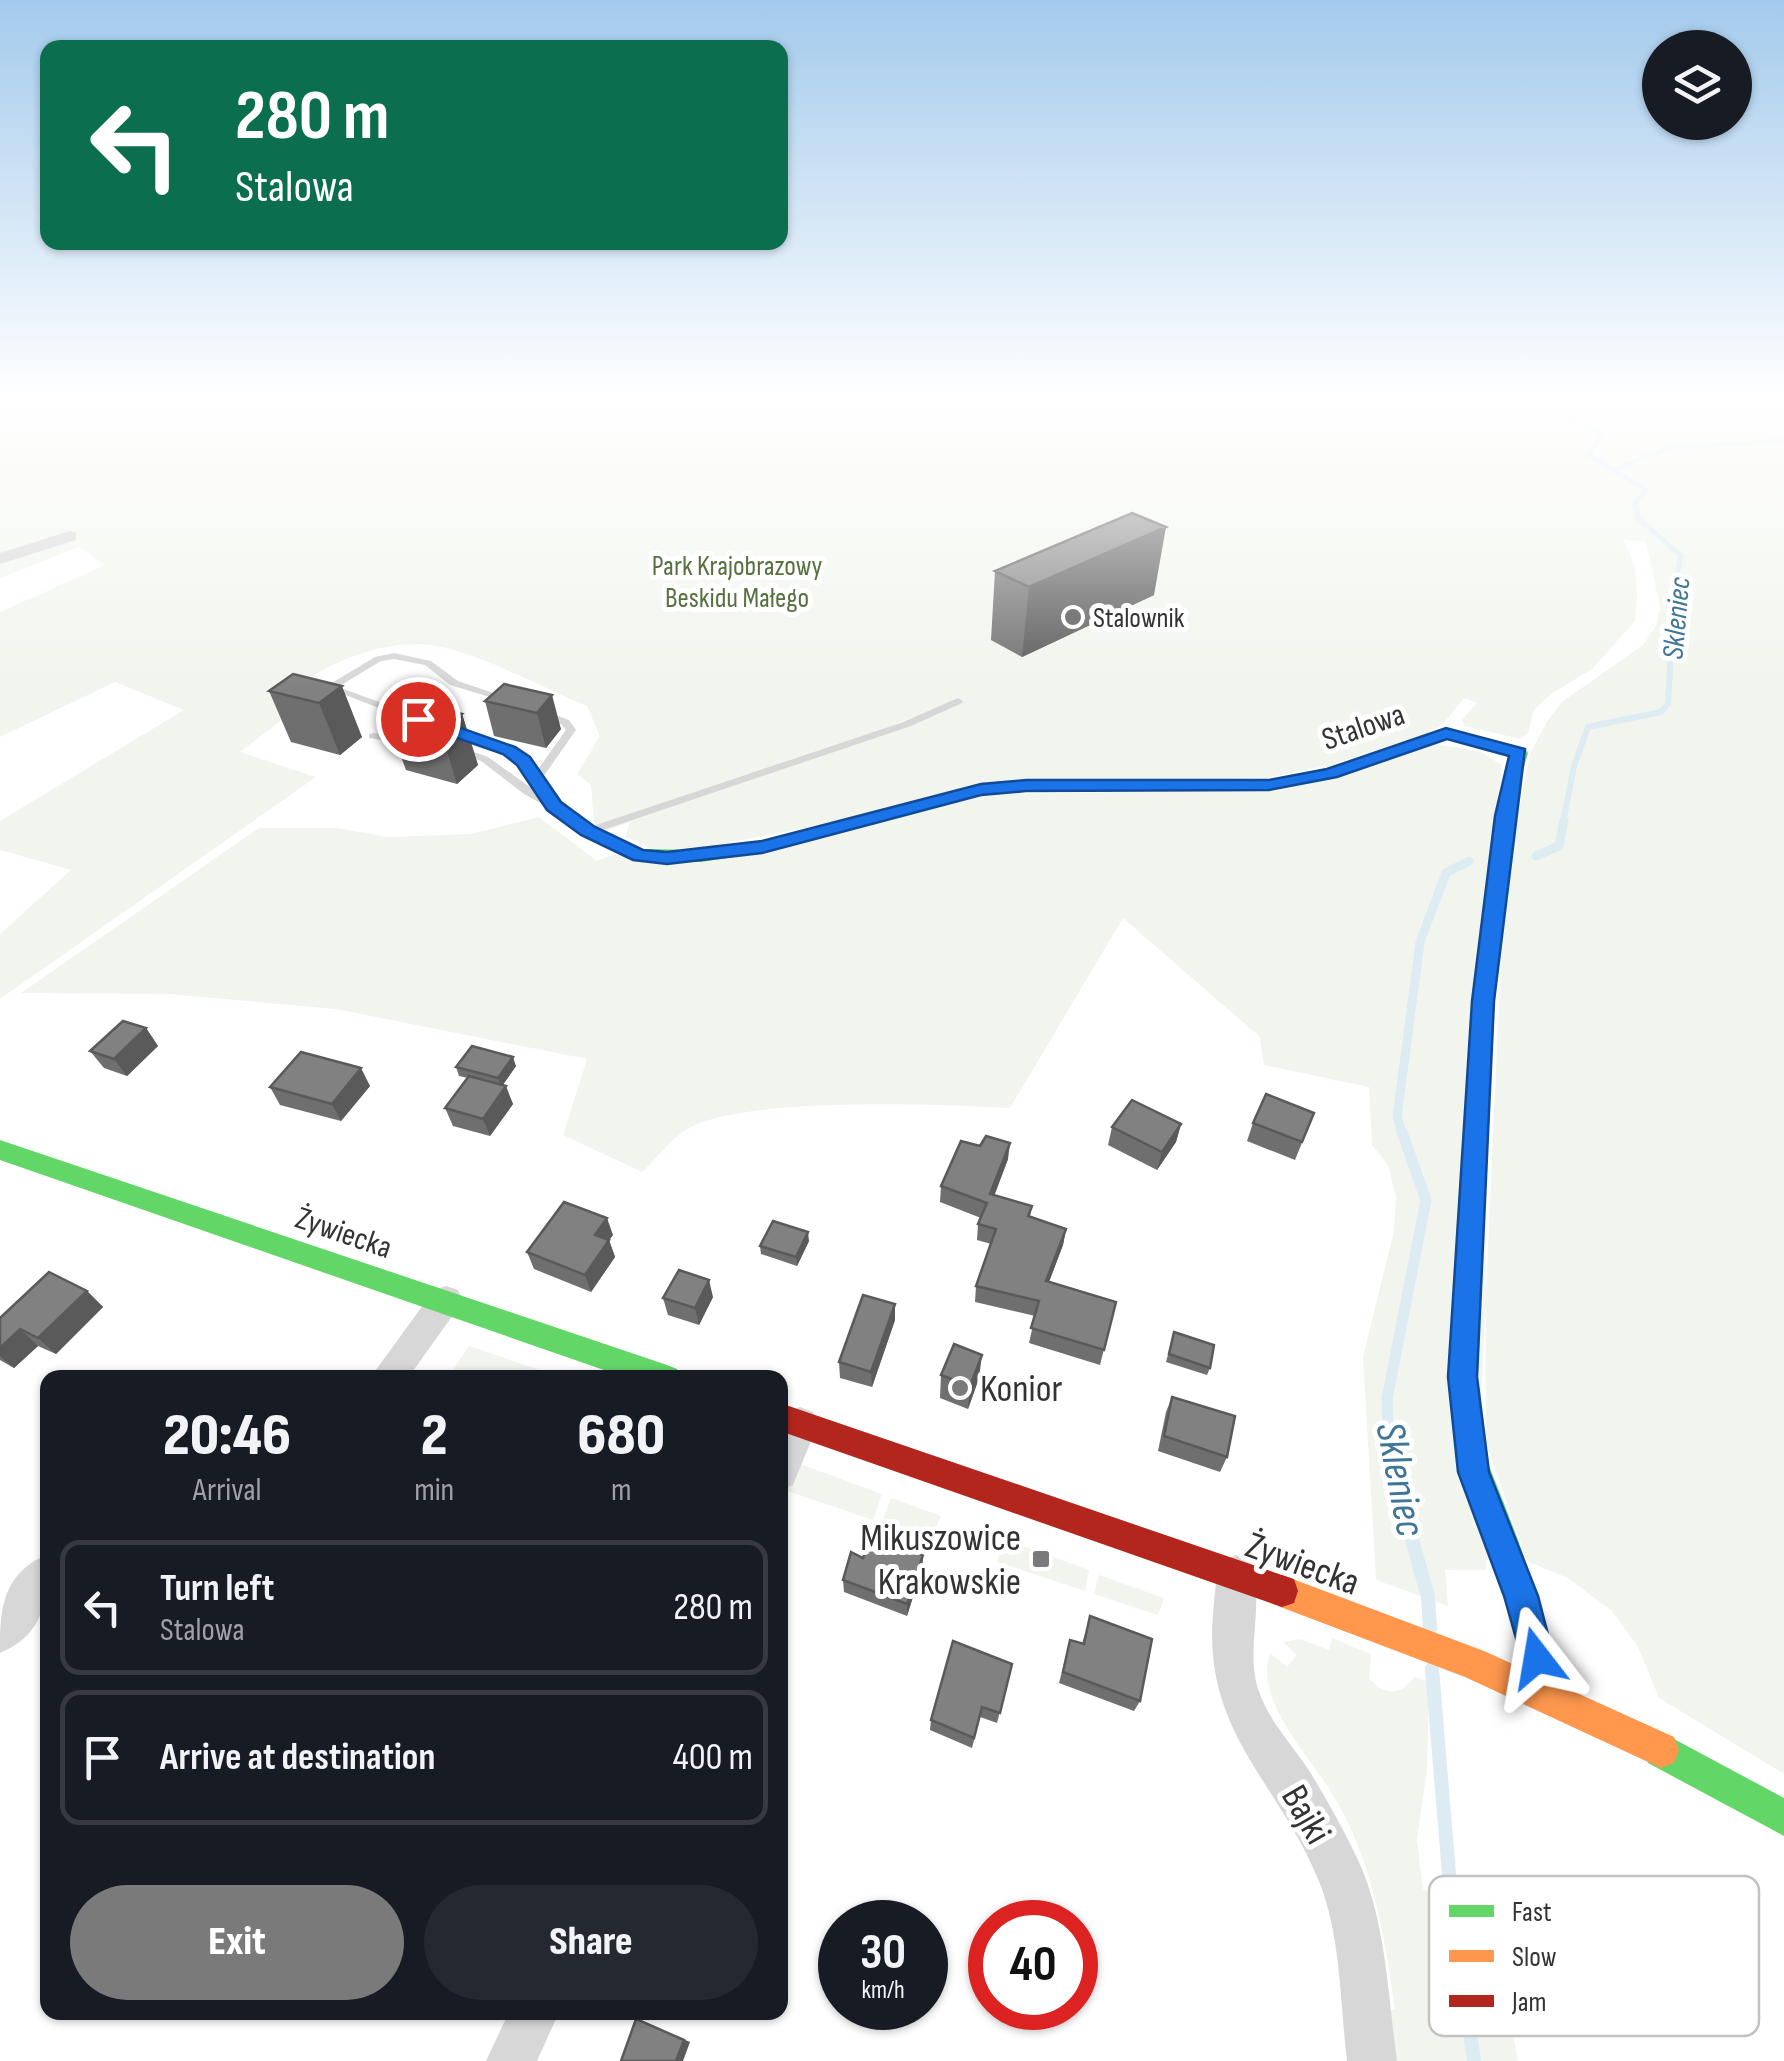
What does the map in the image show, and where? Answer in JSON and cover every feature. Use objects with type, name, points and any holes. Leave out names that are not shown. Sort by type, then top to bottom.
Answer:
[{"type":"street","points":[[0,559],[70,536]]},
{"type":"street","name":"Stalowa","points":[[588,831],[640,856],[701,856],[762,847],[981,790],[1026,785],[1269,785],[1331,773],[1446,733],[1518,753],[1504,816],[1486,969],[1463,1377],[1473,1472],[1525,1609],[1544,1694]]},
{"type":"street","name":"Żywiecka","points":[[0,1150],[644,1370]]},
{"type":"street","points":[[394,1370],[446,1301]]},
{"type":"street","name":"Żywiecka","points":[[790,1420],[1236,1575],[1491,1671],[1738,1790],[1784,1818]]},
{"type":"street","name":"Bajki","points":[[1236,1575],[1231,1642],[1236,1687],[1256,1735],[1294,1787],[1341,1876],[1355,1932],[1372,2061]]},
{"type":"street","points":[[0,1634],[40,1584]]},
{"type":"street","points":[[511,2061],[531,2020]]},
{"type":"lane","points":[[418,719],[330,687],[378,659],[394,656],[428,663],[454,683],[520,704]]},
{"type":"lane","points":[[588,831],[908,724],[958,701]]},
{"type":"lane","points":[[535,710],[566,722],[571,730],[536,778]]},
{"type":"lane","name":"Stalowa","points":[[434,724],[509,750],[536,778],[554,806],[588,831]]},
{"type":"lane","points":[[373,736],[426,744]]},
{"type":"lane","points":[[444,748],[488,758],[527,793],[554,806]]},
{"type":"green space","name":"Park Krajobrazowy Beskidu Małego","points":[[0,494],[1784,494],[1784,1774],[1659,1698],[1638,1647],[1612,1611],[1568,1578],[1527,1561],[1480,1426],[1504,890],[1530,754],[1548,720],[1562,702],[1643,645],[1656,626],[1660,607],[1646,542],[1622,539],[1634,568],[1635,621],[1592,669],[1551,694],[1534,710],[1528,733],[1520,739],[1465,726],[1462,720],[1477,703],[1464,698],[1444,723],[1426,734],[1290,778],[1024,782],[758,844],[661,854],[625,836],[631,821],[595,836],[591,785],[577,774],[600,736],[587,706],[454,650],[417,644],[377,649],[319,672],[287,694],[292,712],[240,752],[316,777],[0,999],[0,934],[71,870],[0,850],[0,821],[184,710],[115,682],[0,737],[0,612],[105,565],[79,547],[0,578]],"holes":[[[958,698],[963,702],[909,726],[763,769]]]},
{"type":"green space","points":[[1433,744],[1479,751],[1502,765],[1485,892],[1486,1570],[1445,1570],[1448,1606],[1376,1580],[1363,1357],[1394,1231],[1396,1197],[1388,1165],[1372,1145],[1369,1087],[1264,1065],[1260,1037],[1123,918],[1010,1108],[844,1105],[752,1111],[715,1118],[687,1129],[642,1172],[563,1135],[587,1059],[336,1009],[168,994],[21,993],[259,828],[338,828],[387,837],[471,834],[539,817],[597,861],[615,854],[637,860],[983,794],[1203,791]]},
{"type":"green space","points":[[469,1346],[540,1370],[453,1370]]},
{"type":"green space","points":[[800,1464],[882,1494],[873,1520],[788,1491],[788,1484]]},
{"type":"green space","points":[[891,1498],[941,1516],[931,1539],[882,1523]]},
{"type":"green space","points":[[1004,1539],[1089,1570],[1085,1591],[997,1562]]},
{"type":"green space","points":[[1099,1575],[1164,1598],[1158,1615],[1094,1594]]},
{"type":"green space","points":[[1332,1638],[1371,1654],[1369,1678],[1386,1691],[1404,1688],[1414,1677],[1429,1682],[1427,1770],[1417,1839],[1423,1890],[1429,1892],[1429,2036],[1513,2036],[1518,2061],[1386,2061],[1381,2013],[1395,2009],[1381,1924],[1366,1868],[1344,1815],[1285,1725],[1269,1689],[1270,1653],[1287,1667],[1297,1655],[1283,1642],[1299,1639],[1329,1650]]},
{"type":"building","points":[[1132,513],[1166,527],[1029,587],[995,571]]},
{"type":"building","points":[[293,674],[342,686],[319,703],[269,691]]},
{"type":"building","points":[[504,684],[552,695],[537,713],[485,701]]},
{"type":"building","points":[[409,701],[462,714],[441,732],[387,719]]},
{"type":"building","points":[[123,1021],[146,1028],[114,1059],[90,1051]]},
{"type":"building","points":[[472,1046],[513,1057],[498,1078],[456,1067]]},
{"type":"building","points":[[301,1052],[361,1068],[332,1104],[270,1087]]},
{"type":"building","points":[[469,1076],[506,1086],[483,1119],[445,1108]]},
{"type":"building","points":[[1266,1094],[1314,1113],[1302,1142],[1253,1123]]},
{"type":"building","points":[[1132,1100],[1181,1124],[1162,1152],[1112,1127]]},
{"type":"building","points":[[986,1136],[1010,1143],[990,1194],[1032,1206],[1028,1216],[1066,1229],[1046,1281],[1116,1302],[1104,1350],[1031,1328],[1039,1301],[976,1286],[996,1229],[978,1224],[987,1203],[941,1186],[961,1141],[980,1146]]},
{"type":"building","points":[[564,1202],[607,1218],[595,1235],[609,1240],[585,1275],[527,1252]]},
{"type":"building","points":[[773,1221],[808,1232],[796,1257],[760,1246]]},
{"type":"building","points":[[679,1270],[709,1280],[695,1308],[663,1298]]},
{"type":"building","points":[[49,1272],[87,1291],[38,1338],[20,1329],[0,1348],[0,1318]]},
{"type":"building","points":[[863,1295],[895,1304],[871,1372],[839,1362]]},
{"type":"building","points":[[1174,1332],[1214,1345],[1210,1368],[1169,1354]]},
{"type":"building","points":[[954,1344],[982,1355],[970,1386],[941,1375]]},
{"type":"building","points":[[1172,1397],[1235,1416],[1227,1457],[1164,1436]]},
{"type":"building","points":[[871,1536],[923,1555],[907,1604],[843,1580],[851,1552],[863,1558]]},
{"type":"building","points":[[1090,1616],[1152,1639],[1140,1701],[1063,1672],[1070,1640],[1084,1644]]},
{"type":"building","points":[[953,1641],[1012,1664],[1000,1713],[982,1707],[974,1738],[931,1720]]},
{"type":"building","points":[[636,2020],[684,2040],[676,2061],[621,2061]]},
{"type":"waterway","name":"Skleniec","points":[[1642,494],[1635,503],[1638,518],[1681,556],[1675,584]]},
{"type":"waterway","name":"Skleniec","points":[[1563,823],[1574,766],[1588,727],[1661,712],[1668,704],[1675,581]]},
{"type":"waterway","name":"Skleniec","points":[[1536,856],[1559,846],[1564,821]]},
{"type":"waterway","name":"Skleniec","points":[[1402,1132],[1397,1117],[1420,942],[1446,873],[1469,861]]},
{"type":"waterway","name":"Skleniec","points":[[1402,1132],[1426,1200],[1387,1399],[1389,1455],[1412,1538]]},
{"type":"waterway","name":"Skleniec","points":[[1411,1536],[1428,1597],[1430,1629]]},
{"type":"waterway","name":"Skleniec","points":[[1432,1669],[1449,1876]]},
{"type":"waterway","name":"Skleniec","points":[[1470,2036],[1474,2061]]},
{"type":"traffic: fast","points":[[588,831],[639,855],[701,856],[761,847],[981,790],[1026,785],[1269,785],[1331,773],[1446,733],[1519,753],[1509,795]]},
{"type":"traffic: fast","points":[[0,1150],[644,1370]]},
{"type":"traffic: fast","points":[[1472,1462],[1529,1621],[1545,1693]]},
{"type":"traffic: fast","points":[[1661,1750],[1784,1818]]},
{"type":"traffic: slow","points":[[1472,1462],[1463,1377],[1483,1001],[1509,795]]},
{"type":"traffic: slow","points":[[1282,1591],[1472,1663],[1661,1750]]},
{"type":"traffic: jam","points":[[788,1420],[1282,1591]]},
{"type":"place","name":"Stalownik","points":[[1073,617]]},
{"type":"place","name":"Konior","points":[[960,1388]]},
{"type":"place","name":"Mikuszowice Krakowskie","points":[[1041,1559]]},
{"type":"route","points":[[418,719],[509,750],[523,761],[554,806],[588,831],[640,856],[667,858],[762,847],[981,790],[1026,785],[1269,785],[1331,773],[1446,733],[1518,753],[1504,816],[1483,1001],[1463,1377],[1464,1422],[1473,1472],[1521,1596],[1537,1658]]}]
